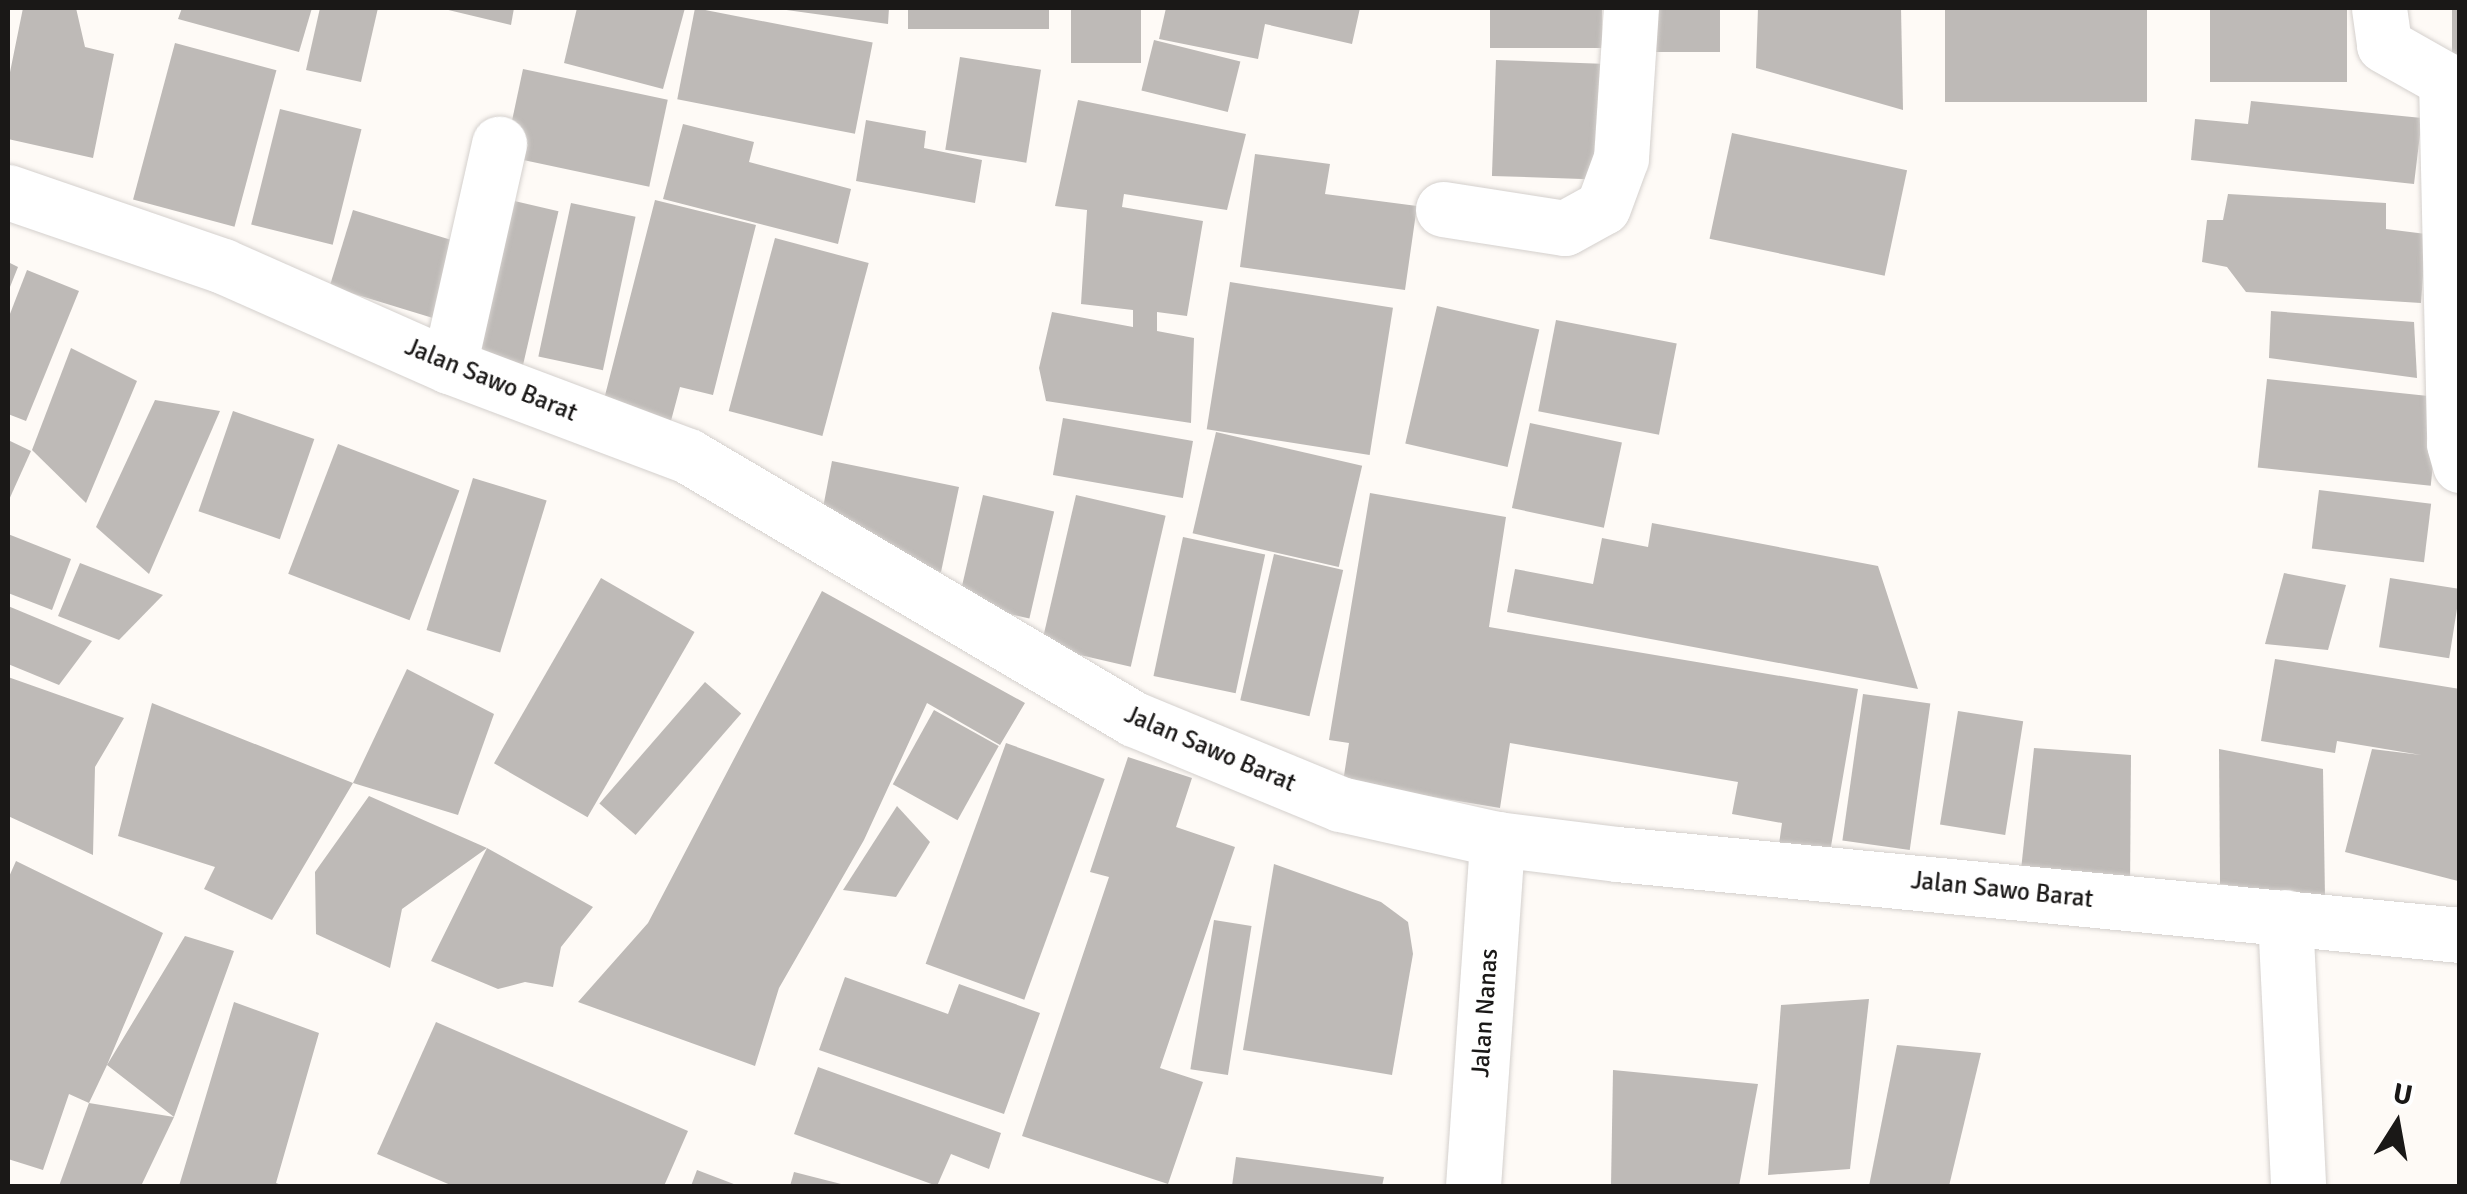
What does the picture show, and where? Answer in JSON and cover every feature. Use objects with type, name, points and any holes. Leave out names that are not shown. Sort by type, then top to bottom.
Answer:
[{"type":"street","points":[[1443,208],[1565,228],[1603,208],[1621,158],[1631,8]]},
{"type":"street","points":[[2379,8],[2384,45],[2446,80],[2454,444],[2460,465]]},
{"type":"street","points":[[448,366],[499,144]]},
{"type":"street","name":"Jalan Sawo Barat","points":[[8,192],[223,266],[448,366],[688,456],[1134,719],[1340,804],[1497,839],[2460,935]]},
{"type":"street","name":"Jalan Nanas","points":[[1472,1186],[1497,839]]},
{"type":"street","points":[[2284,918],[2298,1186]]},
{"type":"building","points":[[23,8],[76,8],[85,47],[114,54],[93,158],[8,139],[8,82]]},
{"type":"building","points":[[182,8],[312,8],[299,52],[178,19]]},
{"type":"building","points":[[320,8],[378,8],[361,82],[306,70]]},
{"type":"building","points":[[440,8],[514,8],[511,25]]},
{"type":"building","points":[[577,8],[685,8],[663,89],[564,63]]},
{"type":"building","points":[[695,8],[873,43],[855,134],[677,99]]},
{"type":"building","points":[[772,8],[889,8],[888,24]]},
{"type":"building","points":[[908,8],[1049,8],[1049,29],[908,29]]},
{"type":"building","points":[[1071,8],[1141,8],[1141,63],[1071,63]]},
{"type":"building","points":[[1166,8],[1360,8],[1352,44],[1265,24],[1258,59],[1159,39]]},
{"type":"building","points":[[1490,8],[1602,8],[1602,48],[1490,48]]},
{"type":"building","points":[[1649,8],[1720,8],[1720,52],[1649,52]]},
{"type":"building","points":[[1758,8],[1901,8],[1903,110],[1756,68]]},
{"type":"building","points":[[1945,8],[2147,8],[2147,102],[1945,102]]},
{"type":"building","points":[[2210,8],[2347,8],[2347,82],[2210,82]]},
{"type":"building","points":[[2452,8],[2460,8],[2460,85],[2452,85]]},
{"type":"building","points":[[1154,40],[1240,62],[1228,112],[1141,90]]},
{"type":"building","points":[[175,43],[276,70],[234,227],[133,199]]},
{"type":"building","points":[[960,57],[1041,70],[1026,163],[945,150]]},
{"type":"building","points":[[1496,60],[1601,64],[1597,180],[1492,176]]},
{"type":"building","points":[[523,69],[668,100],[649,187],[504,156]]},
{"type":"building","points":[[1078,100],[1246,134],[1227,210],[1124,194],[1122,207],[1203,221],[1187,316],[1157,312],[1157,331],[1194,338],[1191,423],[1046,401],[1039,368],[1052,312],[1133,327],[1133,310],[1081,304],[1087,210],[1055,206]]},
{"type":"building","points":[[2251,101],[2422,118],[2414,184],[2191,160],[2195,119],[2248,124]]},
{"type":"building","points":[[280,109],[362,129],[333,245],[251,224]]},
{"type":"building","points":[[866,120],[926,131],[924,148],[982,160],[975,203],[856,181]]},
{"type":"building","points":[[683,124],[754,142],[749,162],[851,189],[838,244],[663,199]]},
{"type":"building","points":[[1732,133],[1907,170],[1885,276],[1710,239]]},
{"type":"building","points":[[1255,154],[1330,164],[1325,194],[1417,206],[1405,290],[1240,267]]},
{"type":"building","points":[[2228,194],[2386,203],[2386,229],[2426,234],[2421,303],[2246,292],[2227,267],[2202,262],[2207,220],[2223,220]]},
{"type":"building","points":[[501,198],[558,211],[523,366],[465,353]]},
{"type":"building","points":[[655,200],[756,225],[713,395],[680,387],[668,432],[600,415]]},
{"type":"building","points":[[571,203],[636,217],[603,370],[538,357]]},
{"type":"building","points":[[353,210],[456,242],[433,318],[330,287]]},
{"type":"building","points":[[775,238],[869,263],[822,436],[729,411]]},
{"type":"building","points":[[8,262],[18,267],[8,292]]},
{"type":"building","points":[[27,270],[79,291],[26,421],[8,414],[8,319]]},
{"type":"building","points":[[1230,282],[1393,308],[1370,455],[1207,429]]},
{"type":"building","points":[[1437,306],[1539,330],[1508,467],[1405,443]]},
{"type":"building","points":[[2271,311],[2414,322],[2417,378],[2269,358]]},
{"type":"building","points":[[1556,320],[1677,343],[1659,435],[1538,411]]},
{"type":"building","points":[[71,348],[137,381],[86,503],[32,450]]},
{"type":"building","points":[[2267,379],[2440,397],[2431,486],[2258,468]]},
{"type":"building","points":[[155,400],[220,411],[149,574],[96,527]]},
{"type":"building","points":[[233,411],[314,439],[280,539],[198,511]]},
{"type":"building","points":[[1063,418],[1193,441],[1183,498],[1053,475]]},
{"type":"building","points":[[1530,423],[1622,443],[1604,528],[1512,508]]},
{"type":"building","points":[[1216,432],[1362,466],[1339,567],[1193,533]]},
{"type":"building","points":[[8,440],[31,451],[8,502]]},
{"type":"building","points":[[338,444],[459,491],[410,620],[288,574]]},
{"type":"building","points":[[832,461],[959,487],[941,572],[894,562],[822,513]]},
{"type":"building","points":[[473,478],[547,501],[500,653],[427,630]]},
{"type":"building","points":[[2319,490],[2431,504],[2424,562],[2312,549]]},
{"type":"building","points":[[1370,493],[1506,517],[1489,627],[1858,689],[1829,858],[1778,851],[1782,823],[1732,814],[1738,782],[1510,743],[1500,808],[1343,782],[1349,743],[1329,740]]},
{"type":"building","points":[[983,495],[1054,511],[1029,619],[958,602]]},
{"type":"building","points":[[1076,495],[1166,516],[1131,667],[1041,646]]},
{"type":"building","points":[[1652,523],[1878,566],[1918,689],[1507,612],[1515,569],[1593,584],[1602,538],[1648,547]]},
{"type":"building","points":[[8,534],[71,559],[52,610],[8,593]]},
{"type":"building","points":[[1183,537],[1265,554],[1236,693],[1153,676]]},
{"type":"building","points":[[1274,554],[1343,570],[1309,716],[1240,700]]},
{"type":"building","points":[[80,563],[163,595],[119,640],[58,616]]},
{"type":"building","points":[[2284,573],[2346,585],[2328,650],[2265,644]]},
{"type":"building","points":[[601,578],[695,632],[588,817],[494,763]]},
{"type":"building","points":[[2390,578],[2460,589],[2449,658],[2379,647]]},
{"type":"building","points":[[822,591],[1025,703],[1000,745],[927,703],[864,840],[779,988],[755,1066],[578,1002],[648,923]]},
{"type":"building","points":[[8,606],[92,641],[59,685],[8,664]]},
{"type":"building","points":[[2275,659],[2460,689],[2458,881],[2345,852],[2372,749],[2421,755],[2337,741],[2335,753],[2261,741]]},
{"type":"building","points":[[407,669],[494,714],[458,815],[353,783]]},
{"type":"building","points":[[8,677],[124,718],[95,767],[93,855],[8,816]]},
{"type":"building","points":[[705,682],[741,713],[636,835],[599,804]]},
{"type":"building","points":[[1863,694],[1930,703],[1910,850],[1842,841]]},
{"type":"building","points":[[152,703],[353,783],[272,920],[204,889],[215,867],[118,836]]},
{"type":"building","points":[[934,710],[999,746],[958,820],[893,784]]},
{"type":"building","points":[[1958,711],[2023,721],[2005,835],[1940,825]]},
{"type":"building","points":[[1006,743],[1105,779],[1024,1000],[926,964]]},
{"type":"building","points":[[2034,748],[2131,755],[2130,892],[2021,870]]},
{"type":"building","points":[[2219,749],[2323,769],[2325,899],[2220,884]]},
{"type":"building","points":[[1128,757],[1192,778],[1176,827],[1235,847],[1160,1068],[1203,1082],[1168,1184],[1022,1136],[1109,877],[1090,872]]},
{"type":"building","points":[[369,796],[487,848],[402,909],[390,968],[316,934],[315,872]]},
{"type":"building","points":[[897,806],[930,842],[896,897],[843,890]]},
{"type":"building","points":[[487,848],[593,907],[561,947],[553,987],[525,982],[498,989],[431,961]]},
{"type":"building","points":[[16,861],[163,933],[89,1103],[69,1094],[43,1170],[8,1159],[8,879]]},
{"type":"building","points":[[1274,864],[1381,902],[1408,922],[1413,954],[1392,1075],[1243,1050]]},
{"type":"building","points":[[1214,920],[1252,926],[1228,1075],[1190,1069]]},
{"type":"building","points":[[185,936],[234,951],[174,1117],[107,1065]]},
{"type":"building","points":[[845,977],[948,1014],[959,984],[1040,1013],[1004,1114],[819,1050]]},
{"type":"building","points":[[1869,999],[1850,1169],[1768,1175],[1781,1005]]},
{"type":"building","points":[[234,1002],[319,1033],[276,1183],[284,1186],[179,1186]]},
{"type":"building","points":[[436,1022],[688,1131],[664,1186],[453,1186],[377,1154]]},
{"type":"building","points":[[1897,1045],[1981,1053],[1949,1186],[1869,1186]]},
{"type":"building","points":[[818,1067],[1001,1133],[989,1169],[951,1154],[937,1186],[794,1134]]},
{"type":"building","points":[[1613,1070],[1758,1084],[1739,1186],[1611,1186]]},
{"type":"building","points":[[89,1103],[174,1117],[141,1186],[59,1186]]},
{"type":"building","points":[[1236,1157],[1384,1177],[1382,1186],[1232,1186]]},
{"type":"building","points":[[697,1170],[739,1186],[691,1186]]},
{"type":"building","points":[[794,1172],[845,1185],[845,1186],[790,1186]]}]
